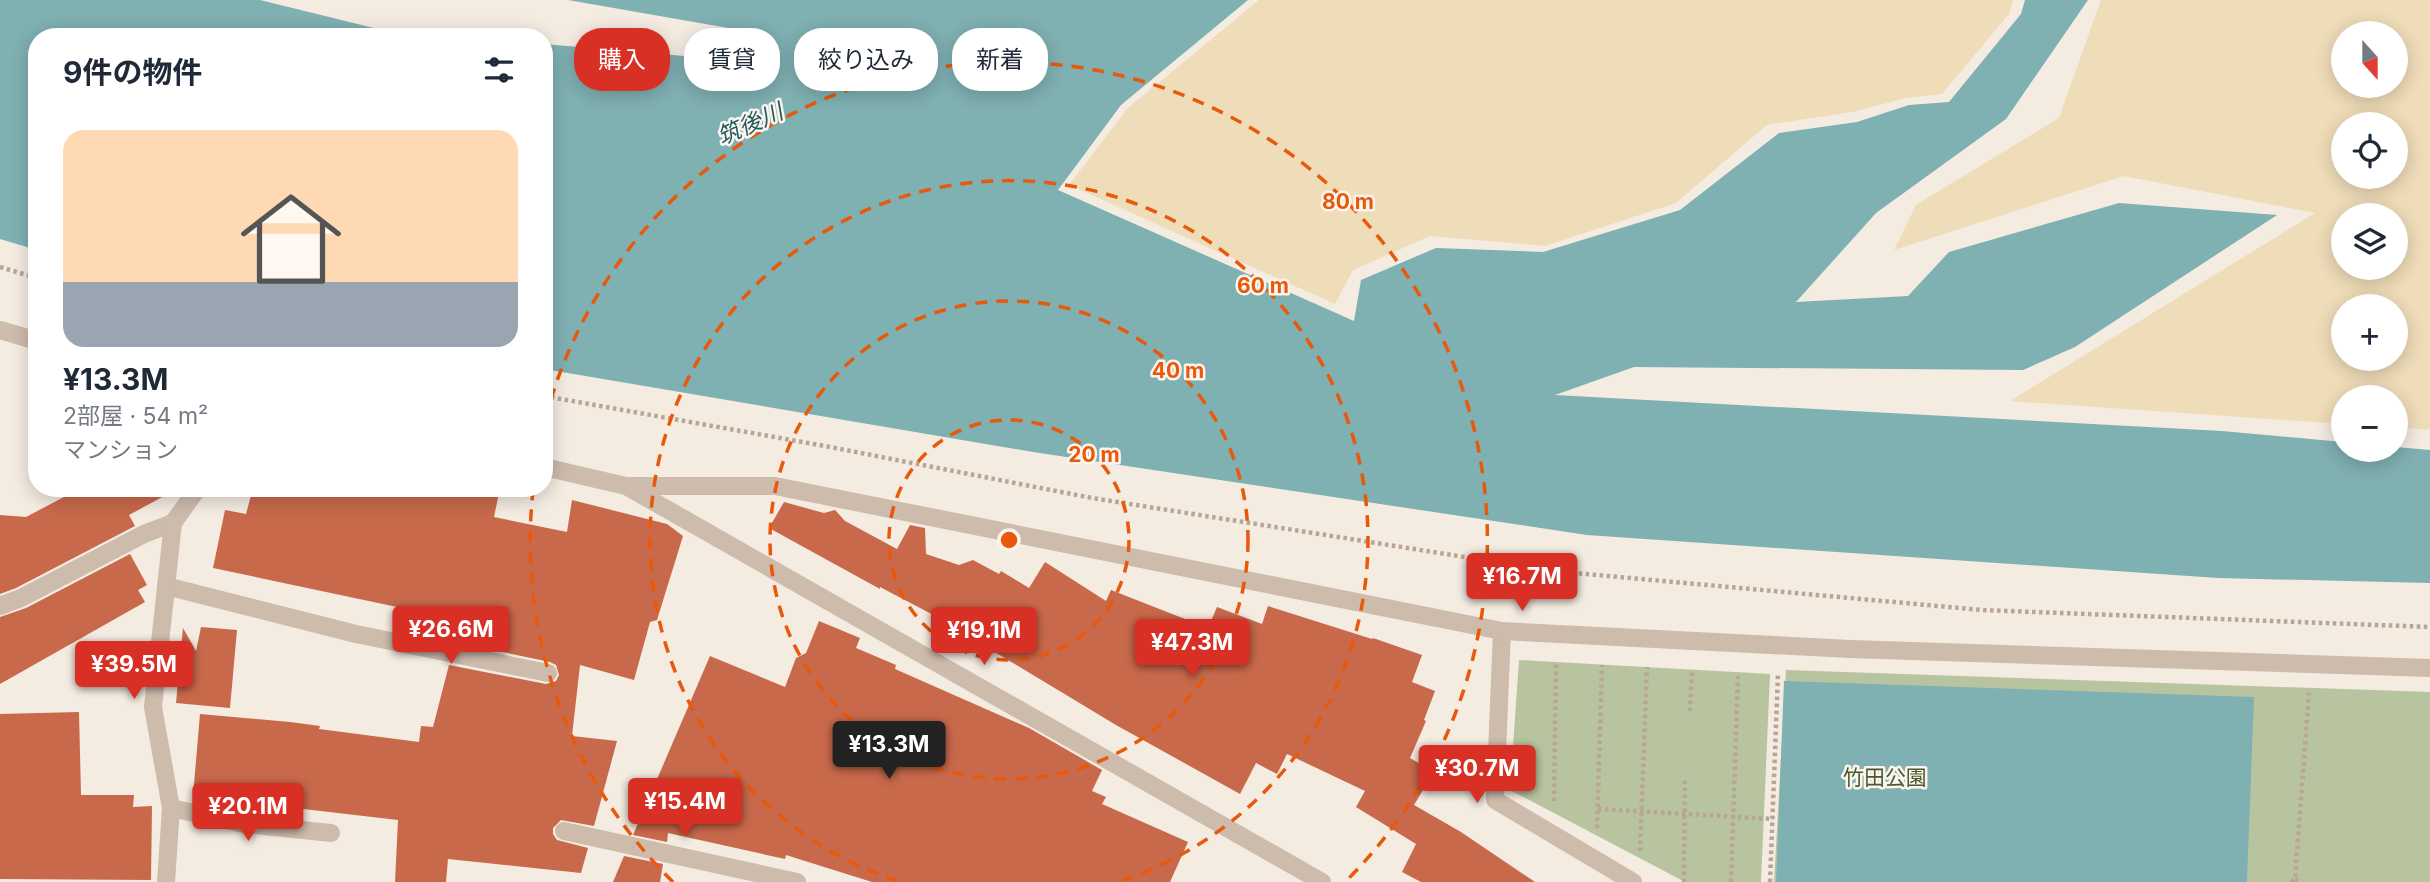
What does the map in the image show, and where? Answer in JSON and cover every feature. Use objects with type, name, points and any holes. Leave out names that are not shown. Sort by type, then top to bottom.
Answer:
[{"type":"street","points":[[0,330],[28,338]]},
{"type":"street","points":[[553,469],[626,486],[775,486],[1502,631],[1779,645],[2430,668]]},
{"type":"street","points":[[626,486],[1316,880]]},
{"type":"street","points":[[166,882],[172,808],[153,707],[173,523],[192,497]]},
{"type":"street","points":[[0,606],[21,598],[144,534],[173,523]]},
{"type":"street","points":[[166,586],[356,634],[548,673]]},
{"type":"street","points":[[1502,631],[1495,800],[1633,882]]},
{"type":"street","points":[[172,808],[244,824],[331,833]]},
{"type":"street","points":[[564,831],[797,882]]},
{"type":"path","points":[[0,267],[28,275]]},
{"type":"path","points":[[553,398],[825,446],[1092,498],[1553,571],[1982,610],[2430,627]]},
{"type":"path","points":[[1553,835],[1557,634]]},
{"type":"path","points":[[1597,860],[1603,636]]},
{"type":"path","points":[[1640,859],[1648,639]]},
{"type":"path","points":[[1689,711],[1694,641]]},
{"type":"path","points":[[1731,882],[1739,643]]},
{"type":"path","points":[[1770,882],[1779,645]]},
{"type":"path","points":[[2302,882],[2293,881],[2310,665]]},
{"type":"path","points":[[1684,882],[1685,776]]},
{"type":"path","points":[[1598,809],[1773,819]]},
{"type":"green space","points":[[1519,660],[1770,674],[1761,882],[1685,882],[1510,790]]},
{"type":"green space","name":"竹田公園","points":[[1786,670],[2430,692],[2430,882],[1774,882]]},
{"type":"sand","points":[[1259,0],[2013,0],[2009,14],[1942,94],[1906,98],[1852,112],[1767,125],[1676,203],[1545,246],[1430,236],[1353,270],[1335,304],[1069,185],[1128,108]]},
{"type":"sand","points":[[2101,0],[2430,0],[2430,430],[2408,428],[2408,385],[2331,385],[2331,423],[2010,401],[2315,213],[2124,176],[1894,250],[1916,205],[2059,118]]},
{"type":"water","points":[[0,0],[260,0],[374,28],[28,28],[28,247],[0,239]]},
{"type":"water","name":"筑後川","points":[[568,0],[1248,0],[1121,105],[1058,190],[1354,321],[1361,280],[1436,248],[1543,252],[1680,210],[1779,133],[1857,122],[1909,105],[1949,102],[2021,14],[2025,0],[2088,0],[2006,119],[1876,213],[1796,302],[1908,296],[1949,252],[2119,203],[2277,215],[2075,347],[2023,370],[1634,367],[1555,395],[2222,431],[2331,441],[2331,462],[2408,462],[2408,448],[2430,450],[2430,583],[2218,578],[1587,535],[1033,452],[553,371],[553,45],[574,47],[574,91],[670,91],[670,55],[684,56],[684,91],[780,91],[780,28],[729,28]]},
{"type":"water","name":"竹田公園","points":[[1784,681],[2254,697],[2247,882],[1776,882]]},
{"type":"building","points":[[64,497],[162,497],[129,515],[135,526],[0,594],[0,515],[26,517]]},
{"type":"building","points":[[251,497],[498,497],[494,517],[567,532],[572,500],[667,524],[683,536],[657,620],[650,622],[634,680],[580,665],[572,736],[617,741],[594,826],[561,820],[553,828],[557,840],[588,848],[581,873],[448,859],[446,882],[395,882],[398,820],[193,796],[200,714],[290,722],[320,726],[319,729],[419,742],[421,726],[433,727],[449,665],[546,684],[556,681],[559,675],[556,665],[550,662],[455,642],[457,634],[413,621],[416,611],[213,568],[225,510],[246,514]]},
{"type":"building","points":[[784,502],[824,513],[835,510],[845,521],[897,549],[910,525],[925,528],[926,554],[959,565],[973,560],[999,574],[1001,571],[1029,588],[1045,562],[1106,601],[1111,590],[1208,628],[1217,607],[1262,624],[1268,606],[1422,655],[1412,682],[1435,691],[1410,758],[1434,772],[1414,805],[1461,832],[1535,882],[1421,882],[1402,872],[1416,844],[1356,807],[1365,791],[1287,754],[1277,774],[1256,763],[1240,794],[1116,725],[963,633],[964,631],[769,528]]},
{"type":"building","points":[[130,554],[147,585],[138,590],[145,602],[0,684],[0,617],[26,608]]},
{"type":"building","points":[[819,621],[860,638],[856,648],[896,665],[895,669],[1029,728],[1102,770],[1092,791],[1106,797],[1102,804],[1188,842],[1170,882],[872,882],[786,855],[785,859],[668,833],[667,842],[633,835],[710,656],[785,687],[796,658],[806,653]]},
{"type":"building","points":[[201,627],[237,630],[230,708],[176,703],[183,628],[196,651]]},
{"type":"building","points":[[79,712],[81,795],[134,795],[133,807],[152,806],[151,880],[0,879],[0,714]]},
{"type":"building","points":[[624,856],[663,864],[660,882],[613,882]]}]
